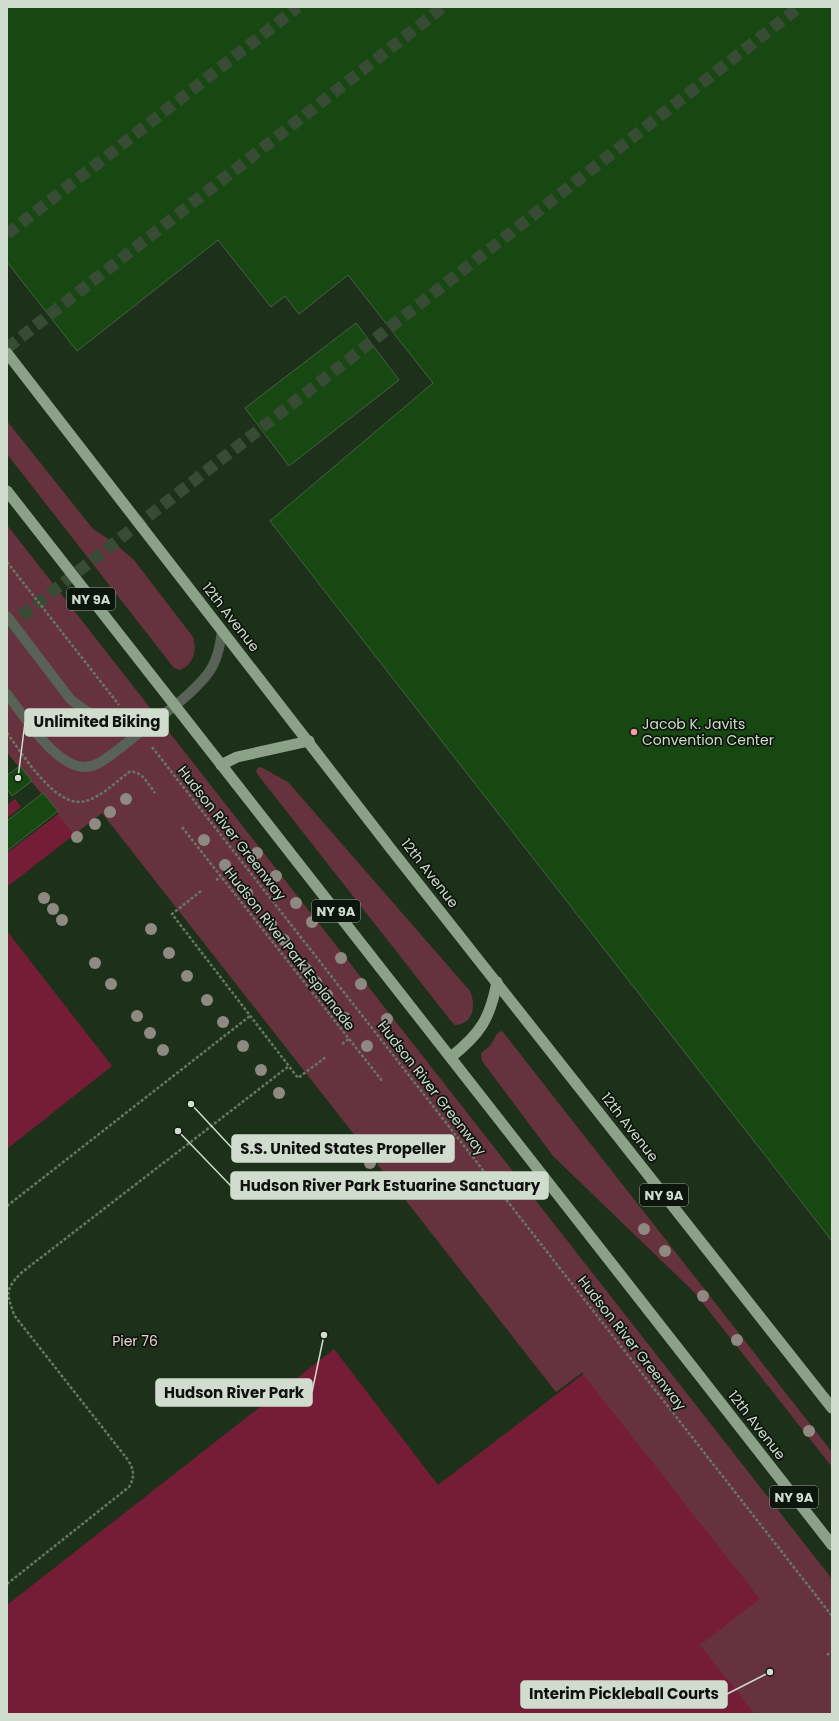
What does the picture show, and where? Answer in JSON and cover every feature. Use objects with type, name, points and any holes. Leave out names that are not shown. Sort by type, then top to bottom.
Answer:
[{"type":"highway","name":"12th Avenue","points":[[7,353],[222,631],[832,1408]]},
{"type":"highway","name":"12th Avenue","points":[[7,491],[832,1545]]},
{"type":"highway","points":[[221,765],[237,757],[309,741]]},
{"type":"highway","points":[[451,1057],[470,1042],[478,1033],[494,1000],[497,982]]},
{"type":"lane","points":[[7,616],[71,700],[92,715],[108,722],[140,732]]},
{"type":"lane","points":[[7,694],[54,752],[72,764],[84,767],[96,765],[109,757],[175,706],[207,675],[215,662],[220,648],[222,631]]},
{"type":"path","points":[[7,562],[122,710]]},
{"type":"path","name":"Hudson River Greenway","points":[[149,743],[832,1616]]},
{"type":"path","name":"Hudson River Park Esplanade","points":[[182,827],[383,1082]]},
{"type":"path","points":[[216,880],[221,877]]},
{"type":"path","points":[[202,891],[172,914],[298,1078],[326,1057]]},
{"type":"path","points":[[7,1206],[250,1016]]},
{"type":"path","points":[[342,1044],[349,1039]]},
{"type":"path","points":[[7,1584],[129,1488],[133,1480],[133,1470],[128,1460],[14,1316],[8,1294],[10,1284],[21,1273],[289,1066]]},
{"type":"path","points":[[827,1655],[832,1651]]},
{"type":"green space","points":[[7,421],[93,529],[113,542],[134,560],[193,637],[195,647],[193,656],[185,668],[180,670],[174,668],[7,454]]},
{"type":"green space","points":[[7,525],[832,1579],[832,1714],[7,1714],[58,813],[7,753]]},
{"type":"green space","points":[[261,767],[288,782],[470,991],[473,1008],[470,1017],[466,1021],[455,1025],[451,1021],[258,775],[256,771]]},
{"type":"green space","points":[[501,1031],[832,1452],[832,1467],[694,1292],[553,1156],[482,1061],[481,1053],[490,1046],[497,1034]]},
{"type":"shaded area","points":[[7,753],[74,834],[555,1394],[583,1374],[760,1599],[700,1645],[755,1714],[7,1714]]},
{"type":"pier","points":[[7,753],[58,814],[7,853],[7,818],[21,807],[15,799],[7,805]]},
{"type":"pier","name":"Pier 76","points":[[102,813],[556,1392],[583,1372],[583,1374],[438,1485],[334,1349],[7,1605],[7,1149],[112,1066],[7,931],[7,887]]},
{"type":"building","name":"Jacob K. Javits Convention Center","points":[[7,7],[832,7],[832,1241],[270,521],[433,383],[348,275],[299,314],[285,296],[271,307],[218,240],[77,351],[7,262]]},
{"type":"building","points":[[356,323],[399,380],[289,466],[245,408]]},
{"type":"building","points":[[20,766],[32,781],[12,796],[7,789],[7,775]]},
{"type":"building","points":[[43,793],[58,811],[7,851],[7,821]]},
{"type":"tunnel","points":[[7,234],[298,7]]},
{"type":"tunnel","points":[[7,348],[443,7]]},
{"type":"tunnel","points":[[7,627],[799,7]]},
{"type":"place","name":"Jacob K. Javits Convention Center","points":[[634,732]]},
{"type":"place","name":"Unlimited Biking","points":[[18,778]]},
{"type":"place","name":"S.S. United States Propeller","points":[[191,1104]]},
{"type":"place","name":"Hudson River Park Estuarine Sanctuary","points":[[178,1131]]},
{"type":"place","name":"Hudson River Park","points":[[324,1335]]},
{"type":"place","name":"Interim Pickleball Courts","points":[[770,1672]]}]
